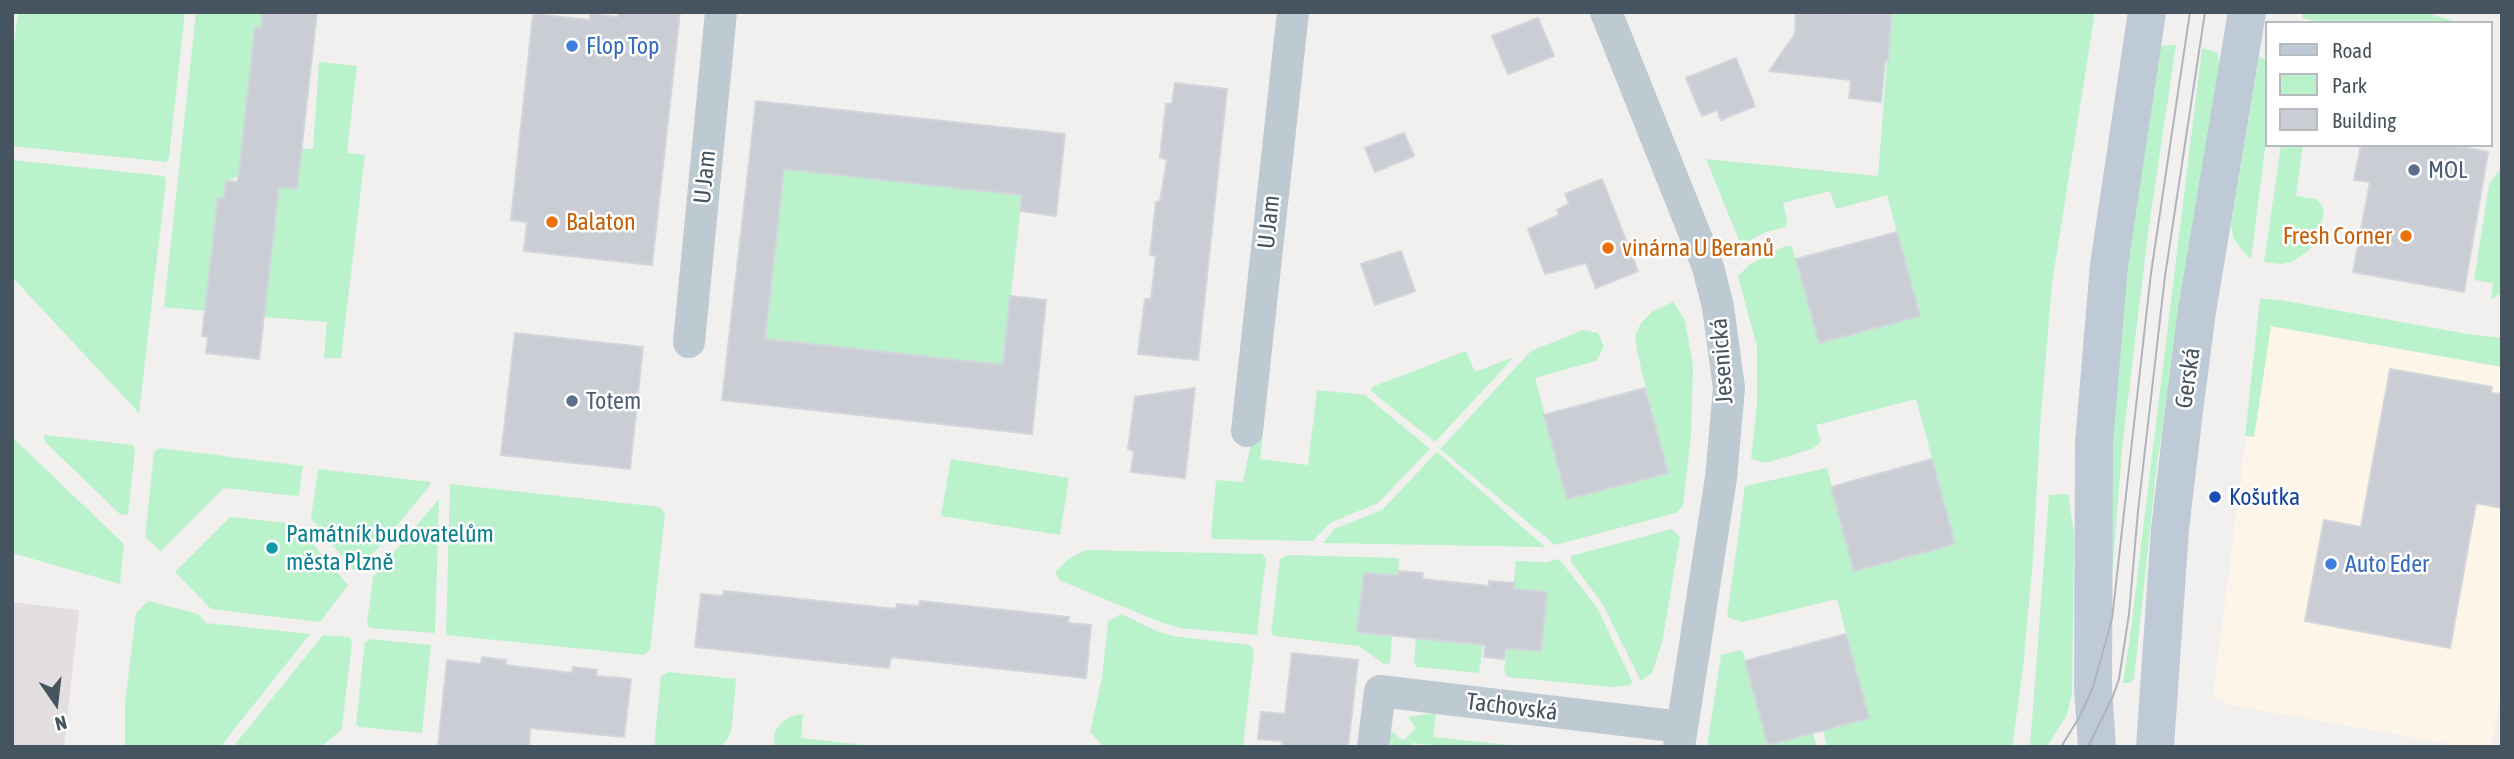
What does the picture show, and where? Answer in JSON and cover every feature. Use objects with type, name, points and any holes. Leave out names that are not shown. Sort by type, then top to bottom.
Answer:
[{"type":"street","name":"U Jam","points":[[689,342],[721,12]]},
{"type":"street","name":"U Jam","points":[[1247,431],[1293,12]]},
{"type":"street","name":"Jesenická","points":[[1606,12],[1708,267],[1718,307],[1729,388],[1721,478],[1680,737]]},
{"type":"street","points":[[2097,747],[2093,687],[2094,443],[2109,265],[2147,12]]},
{"type":"street","name":"Gerská","points":[[2155,747],[2170,529],[2185,398],[2247,12]]},
{"type":"street","name":"Tachovská","points":[[1373,747],[1380,691],[1680,737]]},
{"type":"shaded area","points":[[2260,325],[2502,367],[2502,686],[2491,747],[2466,747],[2226,704],[2226,701],[2213,698]]},
{"type":"shaded area","points":[[12,602],[79,610],[64,747],[12,747]]},
{"type":"green space","points":[[18,12],[185,12],[169,158],[166,162],[12,146],[12,57]]},
{"type":"green space","points":[[196,12],[263,12],[245,174],[226,181],[224,198],[218,198],[205,311],[164,307]]},
{"type":"green space","points":[[1891,12],[2095,12],[2052,283],[2040,427],[2033,560],[2023,668],[2012,747],[1827,747],[1823,730],[1869,718],[1837,599],[1742,622],[1727,617],[1745,486],[1827,468],[1854,571],[1955,544],[1916,399],[1816,425],[1821,442],[1812,449],[1765,463],[1751,459],[1757,404],[1757,347],[1738,276],[1749,265],[1785,246],[1792,247],[1819,343],[1919,316],[1887,195],[1836,209],[1830,191],[1783,203],[1786,227],[1766,232],[1741,245],[1706,159],[1878,176]]},
{"type":"green space","points":[[2303,12],[2423,12],[2454,21],[2315,21],[2302,18]]},
{"type":"green space","points":[[2176,45],[2148,233],[2122,450],[2109,615],[2111,453],[2125,284],[2160,46]]},
{"type":"green space","points":[[2202,48],[2218,53],[2219,65],[2157,464],[2134,679],[2123,683],[2129,644]]},
{"type":"green space","points":[[2259,57],[2266,60],[2266,142],[2251,259],[2233,237],[2231,223]]},
{"type":"green space","points":[[319,62],[357,66],[347,153],[365,155],[341,358],[324,358],[327,322],[264,317],[279,187],[297,188],[302,149],[313,149]]},
{"type":"green space","points":[[2281,147],[2303,147],[2296,196],[2316,199],[2321,204],[2324,212],[2319,234],[2309,250],[2292,262],[2264,262]]},
{"type":"green space","points":[[12,160],[164,176],[166,181],[139,413],[12,277]]},
{"type":"green space","points":[[2502,165],[2502,292],[2491,300],[2493,283],[2474,280],[2489,185]]},
{"type":"green space","points":[[784,169],[1022,195],[1003,365],[765,339]]},
{"type":"green space","points":[[2260,299],[2280,300],[2502,338],[2502,367],[2271,326],[2254,437],[2245,436]]},
{"type":"green space","points":[[1673,302],[1685,320],[1693,366],[1691,437],[1683,506],[1676,513],[1555,545],[1440,449],[1531,351],[1583,330],[1598,333],[1601,339],[1604,347],[1596,361],[1535,378],[1567,499],[1668,473],[1635,336],[1641,323],[1653,311]]},
{"type":"green space","points":[[1466,351],[1475,372],[1514,357],[1435,442],[1371,391],[1372,387]]},
{"type":"green space","points":[[1317,390],[1365,395],[1430,449],[1378,503],[1330,523],[1313,541],[1211,537],[1216,480],[1243,482],[1251,443],[1258,435],[1263,434],[1260,459],[1308,465]]},
{"type":"green space","points":[[44,435],[133,445],[135,449],[128,515],[120,514],[45,442]]},
{"type":"green space","points":[[12,437],[124,544],[120,584],[12,553]]},
{"type":"green space","points":[[160,448],[303,466],[299,495],[224,488],[161,551],[145,537],[154,452]]},
{"type":"green space","points":[[1437,452],[1545,547],[1323,543],[1334,529],[1382,510]]},
{"type":"green space","points":[[951,459],[1069,478],[1060,535],[941,516]]},
{"type":"green space","points":[[318,469],[431,482],[362,567],[356,570],[352,569],[311,518]]},
{"type":"green space","points":[[450,484],[660,507],[665,513],[650,650],[644,655],[446,635]]},
{"type":"green space","points":[[2068,494],[2074,533],[2072,694],[2067,715],[2047,747],[2030,747],[2049,495]]},
{"type":"green space","points":[[439,499],[435,633],[369,628],[367,623],[373,577]]},
{"type":"green space","points":[[230,517],[296,524],[348,585],[320,622],[211,609],[175,572]]},
{"type":"green space","points":[[1672,529],[1680,537],[1662,643],[1652,673],[1641,681],[1602,603],[1571,562],[1571,556]]},
{"type":"green space","points":[[1086,550],[1262,554],[1266,559],[1257,635],[1181,628],[1160,622],[1059,580],[1055,572],[1070,558]]},
{"type":"green space","points":[[1288,555],[1399,558],[1398,576],[1364,573],[1357,632],[1392,635],[1390,663],[1384,664],[1359,646],[1275,636],[1271,633],[1280,559]]},
{"type":"green space","points":[[1559,559],[1596,606],[1632,681],[1631,685],[1612,687],[1507,677],[1504,671],[1507,648],[1539,651],[1547,593],[1513,589],[1516,561],[1547,562]]},
{"type":"green space","points":[[148,601],[198,614],[206,623],[310,634],[220,747],[125,747],[125,703],[136,613]]},
{"type":"green space","points":[[1121,614],[1173,636],[1250,645],[1254,651],[1243,747],[1104,747],[1090,732],[1102,678],[1108,621]]},
{"type":"green space","points":[[323,635],[349,637],[352,641],[342,729],[321,747],[233,747]]},
{"type":"green space","points":[[1416,638],[1483,645],[1479,673],[1417,667],[1414,662]]},
{"type":"green space","points":[[371,639],[431,645],[422,733],[359,727],[356,724],[365,642]]},
{"type":"green space","points":[[1739,650],[1743,652],[1768,745],[1813,733],[1817,747],[1707,747],[1721,655]]},
{"type":"green space","points":[[668,672],[736,679],[732,726],[729,737],[721,747],[654,747],[661,676]]},
{"type":"green space","points":[[1436,713],[1433,737],[1527,747],[1449,747],[1413,743],[1412,747],[1390,747],[1390,734],[1393,732],[1403,741],[1416,728],[1408,717]]},
{"type":"green space","points":[[803,714],[801,738],[884,747],[774,747],[775,731],[782,722]]},
{"type":"building","points":[[263,12],[317,12],[297,189],[279,187],[259,359],[206,353],[208,337],[202,336],[218,198],[224,198],[226,181],[238,182],[255,27],[261,28]]},
{"type":"building","points":[[619,12],[680,12],[652,265],[524,251],[527,222],[511,220],[533,14],[590,20],[590,14],[618,17]]},
{"type":"building","points":[[1796,12],[1891,15],[1888,60],[1885,61],[1881,102],[1849,98],[1851,80],[1769,71],[1795,34]]},
{"type":"building","points":[[1538,18],[1554,56],[1508,74],[1492,36]]},
{"type":"building","points":[[1736,58],[1755,106],[1721,120],[1717,110],[1702,116],[1686,78]]},
{"type":"building","points":[[1175,83],[1227,89],[1198,360],[1138,354],[1145,299],[1151,299],[1156,256],[1150,255],[1156,202],[1160,201],[1167,160],[1160,157],[1166,104],[1172,104]]},
{"type":"building","points":[[756,101],[1065,134],[1056,216],[1020,211],[1022,195],[784,169],[765,339],[1003,365],[1010,296],[1046,300],[1032,434],[722,400]]},
{"type":"building","points":[[1404,133],[1414,156],[1375,172],[1365,148]]},
{"type":"building","points":[[2361,147],[2463,147],[2488,152],[2464,292],[2353,272],[2370,182],[2354,180]]},
{"type":"building","points":[[1602,179],[1638,271],[1596,288],[1586,263],[1545,274],[1528,229],[1559,215],[1557,210],[1569,204],[1565,194]]},
{"type":"building","points":[[1897,232],[1920,316],[1819,343],[1796,259]]},
{"type":"building","points":[[1401,251],[1415,291],[1375,305],[1361,264]]},
{"type":"building","name":"Totem","points":[[515,333],[643,347],[630,469],[501,455]]},
{"type":"building","points":[[2390,369],[2492,387],[2491,393],[2502,394],[2502,508],[2476,503],[2450,648],[2305,621],[2324,520],[2361,527]]},
{"type":"building","points":[[1195,388],[1185,478],[1131,472],[1134,451],[1128,449],[1135,397]]},
{"type":"building","points":[[1645,388],[1668,473],[1567,499],[1544,415]]},
{"type":"building","points":[[1932,459],[1955,544],[1854,571],[1831,487]]},
{"type":"building","points":[[1399,571],[1423,573],[1422,579],[1489,586],[1489,581],[1514,583],[1513,589],[1547,592],[1541,651],[1506,648],[1504,659],[1484,657],[1485,645],[1357,632],[1364,573],[1398,576]]},
{"type":"building","points":[[724,591],[896,609],[897,604],[919,606],[920,601],[1069,617],[1068,623],[1091,625],[1086,678],[891,657],[889,668],[695,647],[701,594],[723,596]]},
{"type":"building","points":[[1846,634],[1869,718],[1768,745],[1745,661]]},
{"type":"building","points":[[1292,653],[1358,660],[1348,747],[1282,747],[1282,741],[1258,739],[1261,712],[1285,714]]},
{"type":"building","points":[[482,657],[506,660],[505,665],[572,673],[573,667],[597,670],[596,676],[631,679],[624,737],[530,728],[529,747],[438,747],[447,660],[481,664]]},
{"type":"tram line","points":[[2061,747],[2080,716],[2093,687],[2112,619],[2151,273],[2190,12]]},
{"type":"tram line","points":[[2088,747],[2119,679],[2129,614],[2165,276],[2205,12]]},
{"type":"place","name":"Flop Top","points":[[572,46]]},
{"type":"place","name":"MOL","points":[[2414,170]]},
{"type":"place","name":"Balaton","points":[[552,222]]},
{"type":"place","name":"Fresh Corner","points":[[2406,236]]},
{"type":"place","name":"vinárna U Beranů","points":[[1608,248]]},
{"type":"place","name":"Totem","points":[[572,401]]},
{"type":"place","name":"Košutka","points":[[2215,497]]},
{"type":"place","name":"Památník budovatelům města Plzně","points":[[272,548]]},
{"type":"place","name":"Auto Eder","points":[[2331,564]]}]
